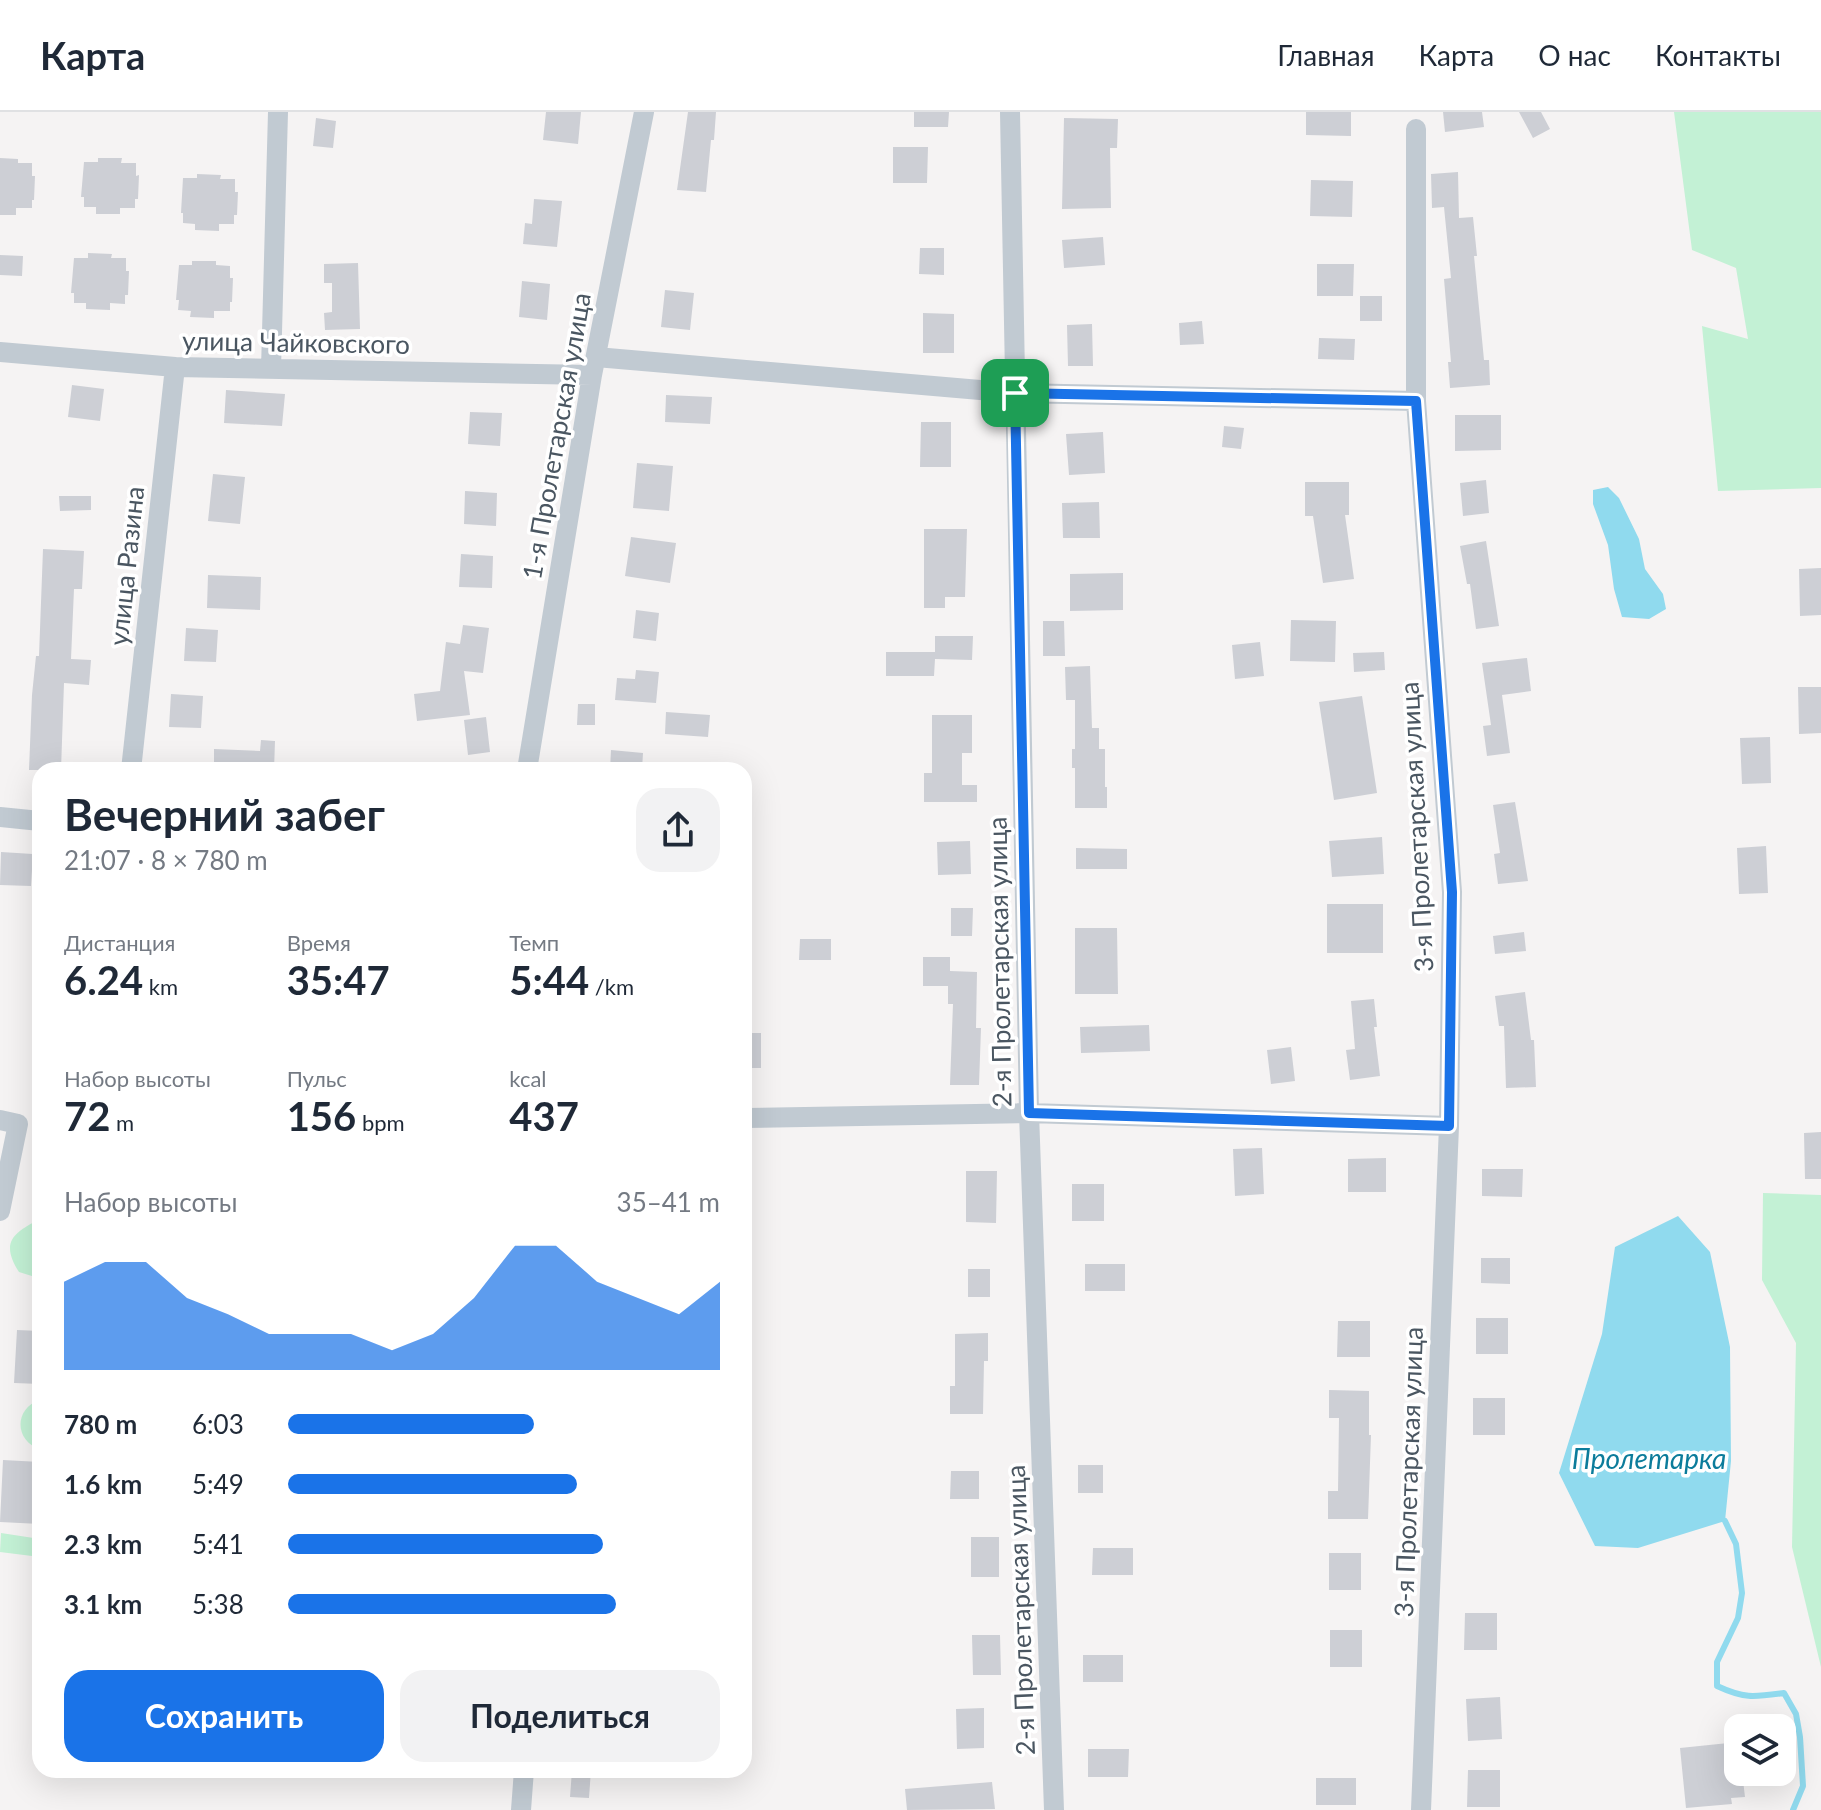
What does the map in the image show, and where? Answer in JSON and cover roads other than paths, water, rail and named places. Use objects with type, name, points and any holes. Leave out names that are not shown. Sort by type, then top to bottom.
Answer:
[{"type":"street","points":[[271,369],[278,112]]},
{"type":"street","name":"1-я Пролетарская улица","points":[[528,762],[594,366],[644,112]]},
{"type":"street","name":"2-я Пролетарская улица","points":[[1010,112],[1029,1113],[1054,1810]]},
{"type":"street","name":"3-я Пролетарская улица","points":[[1416,129],[1416,401],[1452,892],[1449,1126],[1421,1810]]},
{"type":"street","name":"улица Чайковского","points":[[0,352],[175,367],[594,366],[1015,393],[1416,401]]},
{"type":"street","name":"улица Разина","points":[[132,762],[175,367]]},
{"type":"street","points":[[0,817],[32,820]]},
{"type":"street","points":[[752,1118],[1029,1113],[1449,1126]]},
{"type":"street","points":[[0,1120],[18,1124],[0,1211]]},
{"type":"street","points":[[521,1810],[523,1778]]},
{"type":"water","points":[[1608,487],[1619,498],[1639,539],[1645,569],[1663,594],[1666,609],[1649,619],[1622,617],[1614,589],[1608,545],[1593,504],[1593,490]]},
{"type":"water","name":"Пролетарка","points":[[1678,1216],[1710,1252],[1730,1347],[1731,1461],[1725,1521],[1638,1548],[1595,1546],[1559,1473],[1602,1334],[1615,1247]]},
{"type":"waterway","points":[[1725,1521],[1736,1544],[1742,1593],[1738,1618],[1717,1662],[1717,1686],[1750,1696],[1784,1693],[1796,1714],[1800,1737],[1803,1786],[1793,1810]]}]
